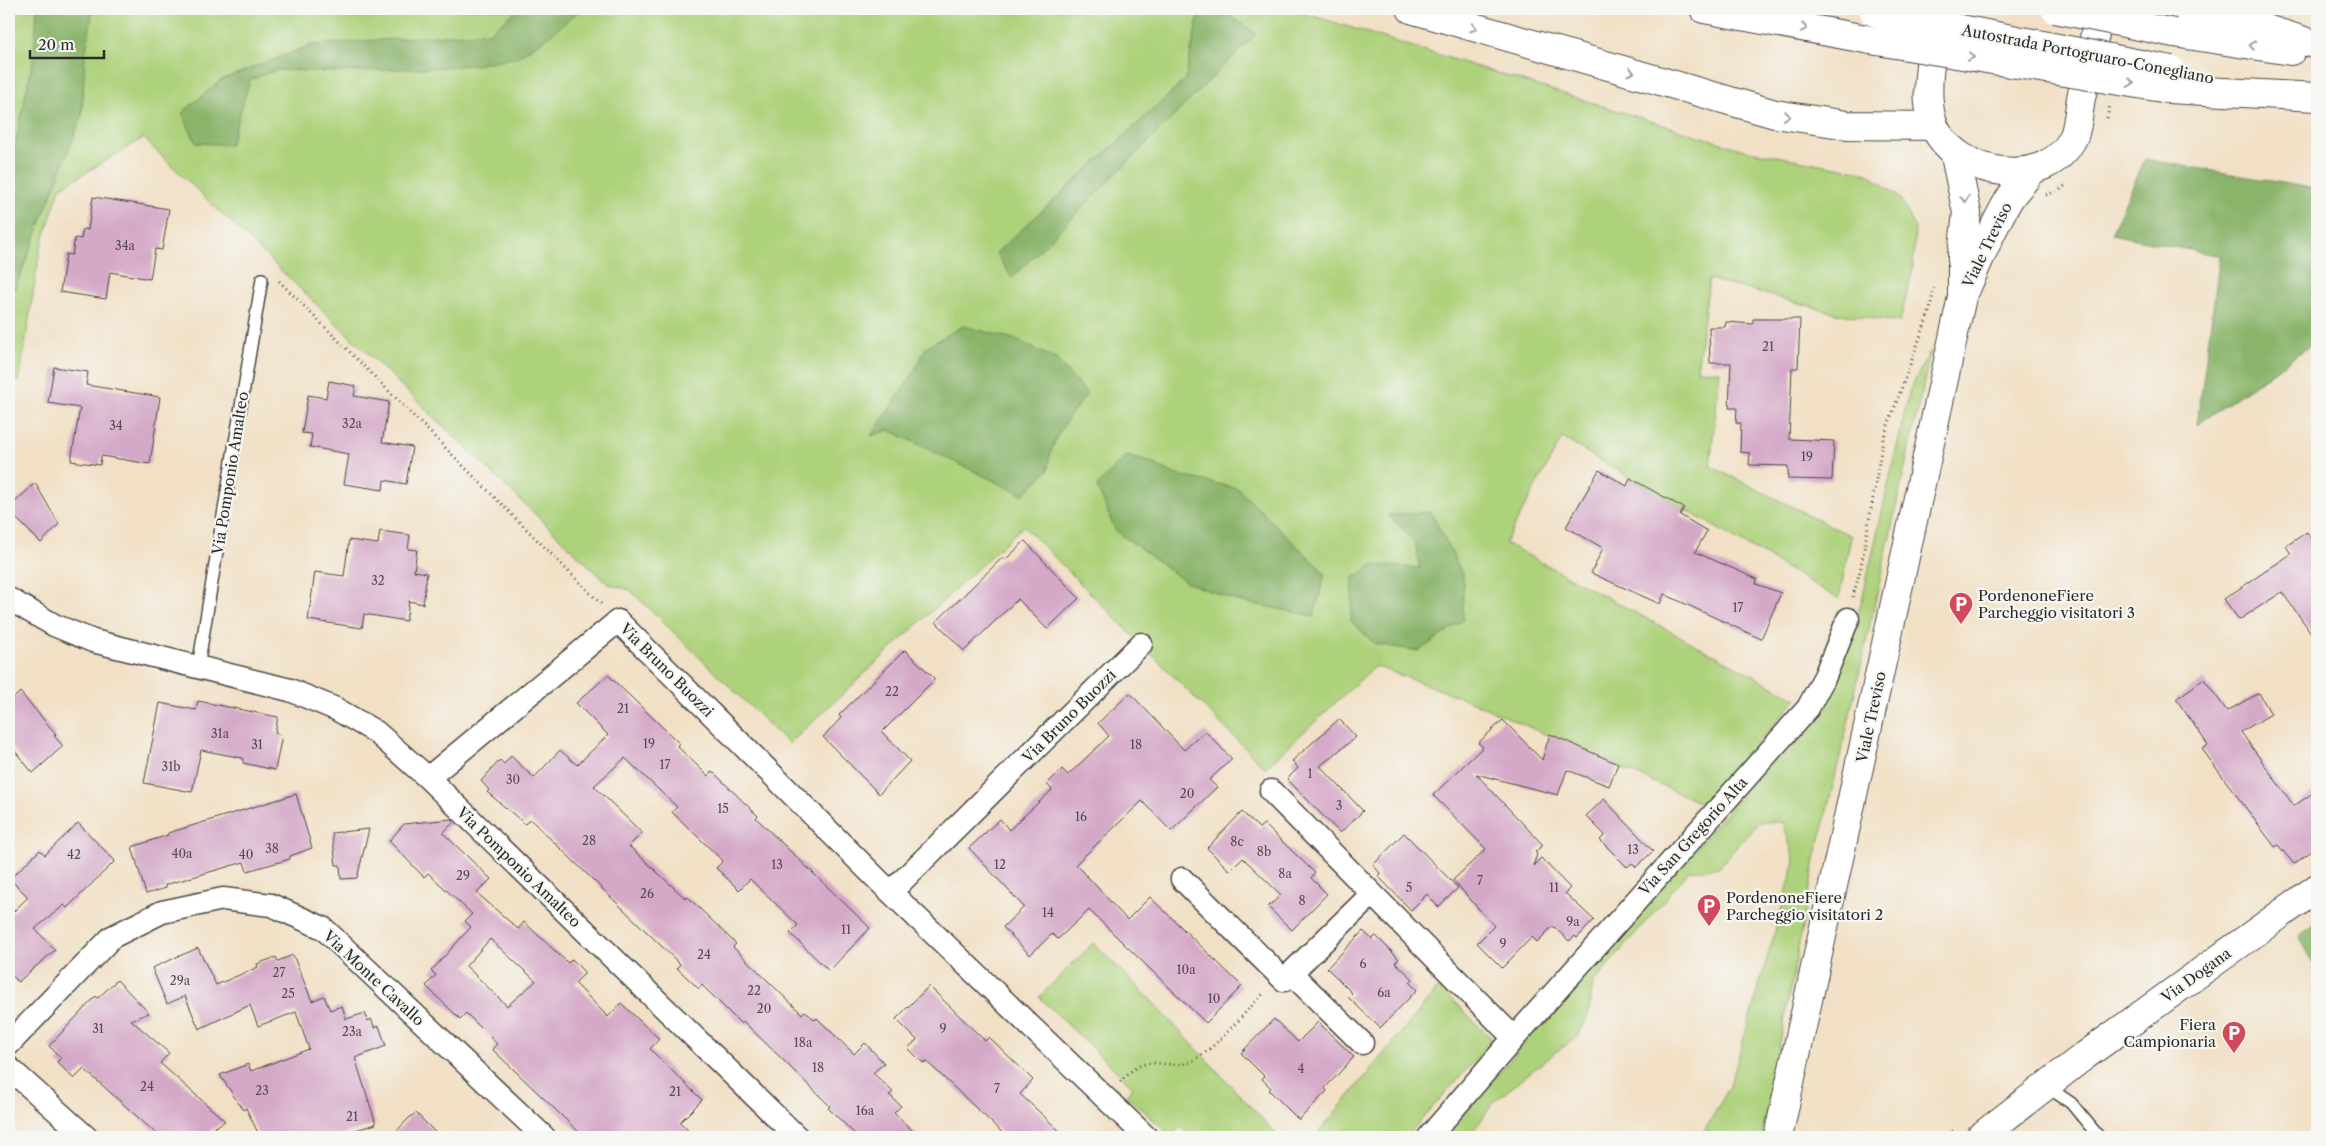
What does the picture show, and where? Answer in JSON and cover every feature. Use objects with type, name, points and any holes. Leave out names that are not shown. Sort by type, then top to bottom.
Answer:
[{"type":"main road","points":[[1411,9],[1775,114],[1847,125],[1934,126]]},
{"type":"main road","points":[[1704,9],[1871,40],[2170,80],[2317,97]]},
{"type":"main road","name":"Viale Treviso","points":[[1938,9],[1928,92],[1934,126],[1954,151],[1974,164],[1996,171],[2031,170],[2057,158],[2074,136],[2100,9]]},
{"type":"main road","points":[[2055,9],[2257,26],[2317,45]]},
{"type":"main road","name":"Autostrada Portogruaro-Conegliano","points":[[1866,10],[2170,80]]},
{"type":"main road","points":[[2174,18],[2317,55]]},
{"type":"main road","name":"Viale Treviso","points":[[1954,151],[1967,213],[1962,255],[1962,297]]},
{"type":"main road","name":"Viale Treviso","points":[[1783,1132],[1962,297],[1995,223],[2010,197],[2026,181],[2031,170]]},
{"type":"main road","name":"Via Dogana","points":[[1980,1137],[2083,1057],[2317,888]]},
{"type":"street","name":"Via Pomponio Amalteo","points":[[9,599],[54,625],[93,641],[290,690],[336,709],[376,732],[428,778],[797,1137]]},
{"type":"street","name":"Via San Gregorio Alta","points":[[1430,1137],[1514,1038],[1808,708],[1826,676],[1848,619]]},
{"type":"street","name":"Via Bruno Buozzi","points":[[428,778],[618,621],[891,892],[1146,1137]]},
{"type":"street","name":"Via Bruno Buozzi","points":[[891,892],[1141,644]]},
{"type":"street","points":[[1271,791],[1514,1038]]},
{"type":"street","points":[[1182,879],[1362,1043]]},
{"type":"street","points":[[1286,975],[1371,894]]},
{"type":"street","name":"Via Monte Cavallo","points":[[9,1044],[112,937],[162,912],[223,899],[271,905],[323,928],[544,1137]]},
{"type":"street","points":[[9,1068],[86,1137]]},
{"type":"lane","name":"Via Pomponio Amalteo","points":[[198,667],[262,279]]},
{"type":"lane","points":[[2046,1086],[2071,1103],[2099,1137]]},
{"type":"path","points":[[262,279],[278,280],[618,621]]},
{"type":"path","points":[[1105,1097],[1140,1065],[1153,1062],[1180,1065],[1194,1060],[1206,1052],[1286,975]]},
{"type":"green space","points":[[9,9],[1291,9],[1744,150],[1868,173],[1900,198],[1915,227],[1913,268],[1900,322],[1839,314],[1709,279],[1697,370],[1720,371],[1710,466],[1851,536],[1839,599],[1562,438],[1505,543],[1797,699],[1703,804],[1468,700],[1375,666],[1265,768],[1023,526],[789,744],[630,590],[608,584],[143,138],[60,188],[40,250],[19,382],[9,372]]},
{"type":"green space","points":[[37,9],[93,9],[85,55],[82,115],[15,289],[9,289],[9,173],[34,55]]},
{"type":"green space","points":[[518,9],[581,9],[548,37],[517,57],[475,65],[447,67],[343,72],[277,70],[250,80],[230,145],[196,143],[182,113],[221,80],[311,45],[490,32]]},
{"type":"green space","points":[[1200,9],[1224,13],[1256,34],[1012,278],[996,253],[1185,80]]},
{"type":"green space","points":[[2145,159],[2317,189],[2317,341],[2197,425],[2220,256],[2111,234]]},
{"type":"green space","points":[[963,326],[1014,339],[1056,359],[1087,394],[1061,429],[1052,449],[1048,470],[1023,495],[889,430],[871,436],[912,376],[926,347]]},
{"type":"green space","points":[[1931,350],[1849,719],[1816,855],[1762,1137],[1701,1137],[1730,1086],[1795,862],[1783,822],[1759,822],[1719,867],[1689,871],[1593,983],[1588,1015],[1578,1037],[1554,1053],[1494,1102],[1469,1137],[1443,1137],[1728,811],[1838,669],[1862,600],[1910,389]]},
{"type":"green space","points":[[1126,456],[1149,462],[1177,475],[1237,488],[1325,573],[1314,616],[1237,601],[1186,582],[1115,530],[1097,486]]},
{"type":"green space","points":[[1431,512],[1463,575],[1463,620],[1419,651],[1375,644],[1351,621],[1353,578],[1373,565],[1420,568],[1415,542],[1388,515]]},
{"type":"green space","points":[[2317,923],[2317,970],[2299,936]]},
{"type":"green space","points":[[1093,943],[1149,998],[1279,1137],[1191,1137],[1181,1127],[1170,1135],[1126,1095],[1133,1087],[1039,997]]},
{"type":"green space","points":[[1439,987],[1493,1040],[1406,1137],[1315,1137]]},
{"type":"building","points":[[93,197],[169,209],[162,250],[155,249],[150,279],[110,272],[106,299],[60,292],[66,254],[72,255],[75,238],[81,239],[83,229],[88,230]]},
{"type":"building","points":[[1753,319],[1800,319],[1798,368],[1792,368],[1789,439],[1834,441],[1832,480],[1788,479],[1788,466],[1749,465],[1750,453],[1740,452],[1741,423],[1736,423],[1737,408],[1729,408],[1731,363],[1710,363],[1709,327],[1725,327],[1726,322],[1753,324]]},
{"type":"building","points":[[54,367],[88,372],[86,385],[160,397],[150,464],[101,456],[100,465],[71,461],[80,408],[48,403]]},
{"type":"building","points":[[329,381],[356,386],[354,396],[389,402],[382,442],[412,447],[406,484],[384,480],[383,490],[344,484],[349,454],[310,447],[312,434],[302,433],[308,395],[326,398]]},
{"type":"building","points":[[1599,470],[1627,486],[1630,478],[1684,508],[1680,515],[1707,531],[1695,552],[1757,579],[1756,584],[1781,593],[1761,639],[1664,594],[1660,604],[1591,573],[1603,548],[1566,527]]},
{"type":"building","points":[[35,483],[59,524],[41,543],[9,511],[9,508]]},
{"type":"building","points":[[380,531],[410,535],[408,549],[417,550],[414,571],[427,573],[423,604],[409,601],[406,621],[364,614],[362,628],[308,620],[315,572],[344,576],[349,540],[378,544]]},
{"type":"building","points":[[2307,532],[2317,547],[2317,641],[2282,592],[2239,620],[2224,599],[2291,554],[2286,546]]},
{"type":"building","points":[[1025,541],[1079,598],[1047,629],[1018,599],[964,651],[936,622],[1003,557],[1005,560]]},
{"type":"building","points":[[905,650],[935,679],[882,732],[910,761],[879,794],[823,737],[841,718],[839,715]]},
{"type":"building","points":[[608,675],[679,743],[677,746],[708,776],[712,771],[758,816],[756,818],[870,928],[829,971],[790,933],[798,925],[750,879],[739,890],[716,868],[723,861],[672,812],[677,807],[625,758],[594,786],[642,833],[629,846],[686,899],[688,897],[736,944],[733,947],[802,1014],[805,1011],[815,1020],[817,1018],[854,1054],[865,1043],[884,1063],[873,1073],[893,1092],[889,1095],[901,1106],[894,1113],[919,1137],[858,1137],[828,1108],[830,1106],[744,1022],[741,1024],[702,985],[699,989],[677,968],[680,964],[530,819],[525,824],[487,792],[489,790],[481,781],[500,760],[504,764],[511,756],[534,778],[560,750],[577,765],[608,735],[576,703]]},
{"type":"building","points":[[2204,679],[2227,711],[2259,693],[2271,714],[2241,732],[2294,806],[2317,790],[2317,847],[2294,864],[2278,845],[2275,847],[2202,749],[2208,745],[2176,699]]},
{"type":"building","points":[[20,692],[56,734],[54,736],[63,746],[33,773],[9,744],[9,703]]},
{"type":"building","points":[[1130,693],[1184,750],[1205,731],[1232,759],[1209,780],[1217,787],[1171,831],[1142,801],[1076,864],[1127,920],[1150,897],[1242,986],[1206,1023],[1089,910],[1058,939],[1052,934],[1030,955],[1003,927],[1024,907],[969,848],[1000,819],[1009,830],[1052,790],[1047,784],[1062,769],[1068,775],[1109,736],[1098,723]]},
{"type":"building","points":[[198,701],[278,717],[275,733],[282,735],[275,770],[243,763],[243,758],[201,750],[192,792],[144,783],[160,703],[196,710]]},
{"type":"building","points":[[1339,719],[1356,737],[1320,766],[1363,811],[1340,833],[1287,779],[1298,768],[1292,761]]},
{"type":"building","points":[[1503,720],[1542,760],[1550,734],[1618,764],[1609,786],[1567,770],[1558,795],[1476,774],[1543,845],[1535,852],[1537,854],[1533,866],[1541,858],[1570,888],[1565,893],[1594,920],[1577,938],[1575,936],[1569,941],[1553,926],[1537,942],[1532,937],[1502,968],[1477,943],[1494,926],[1453,880],[1486,849],[1433,795],[1483,747],[1478,743]]},
{"type":"building","points":[[296,794],[312,848],[290,856],[290,859],[247,871],[244,862],[165,885],[166,888],[146,894],[132,847],[168,835],[168,833]]},
{"type":"building","points":[[1604,799],[1653,851],[1636,867],[1632,863],[1627,867],[1600,840],[1605,835],[1586,816]]},
{"type":"building","points":[[1242,812],[1259,828],[1264,824],[1315,873],[1311,878],[1327,894],[1292,930],[1268,907],[1281,895],[1243,858],[1230,871],[1207,848]]},
{"type":"building","points":[[451,819],[454,822],[443,833],[491,879],[477,893],[518,929],[524,922],[568,963],[572,959],[585,973],[575,983],[608,1017],[621,1003],[659,1039],[650,1049],[702,1100],[680,1122],[694,1137],[584,1137],[492,1049],[497,1044],[466,1013],[460,1019],[426,986],[436,975],[431,971],[471,927],[465,921],[472,914],[428,873],[424,877],[389,841],[404,824]],"holes":[[[490,939],[536,981],[507,1006],[466,966]]]},
{"type":"building","points":[[78,823],[115,861],[67,908],[64,905],[35,929],[55,950],[18,982],[9,972],[9,916],[28,897],[10,879],[40,850],[45,855]]},
{"type":"building","points":[[369,829],[357,878],[341,879],[340,865],[336,865],[332,833]]},
{"type":"building","points":[[1404,833],[1458,888],[1438,907],[1427,894],[1411,910],[1378,876],[1380,873],[1373,865]]},
{"type":"building","points":[[1363,931],[1372,939],[1376,936],[1399,959],[1395,962],[1413,979],[1410,983],[1417,990],[1380,1028],[1348,997],[1352,993],[1327,968]]},
{"type":"building","points":[[198,948],[216,985],[258,967],[257,964],[276,957],[278,961],[293,955],[312,1001],[324,996],[330,1010],[342,1006],[346,1019],[365,1013],[368,1021],[371,1019],[375,1028],[379,1026],[386,1046],[355,1058],[376,1124],[333,1137],[260,1137],[246,1108],[243,1110],[220,1075],[248,1064],[251,1071],[309,1049],[296,1012],[258,1026],[250,1005],[199,1029],[185,996],[167,1004],[152,968]]},
{"type":"building","points":[[117,980],[149,1013],[131,1020],[169,1053],[160,1063],[225,1121],[200,1137],[160,1137],[84,1069],[74,1079],[57,1062],[61,1058],[49,1046],[96,996],[98,998]]},
{"type":"building","points":[[929,986],[985,1041],[989,1037],[1033,1080],[1020,1094],[1066,1137],[1007,1137],[926,1061],[923,1063],[908,1048],[917,1040],[896,1019]]},
{"type":"building","points":[[1274,1019],[1298,1042],[1318,1022],[1354,1057],[1325,1088],[1327,1091],[1299,1120],[1269,1090],[1271,1088],[1262,1079],[1264,1076],[1241,1053]]},
{"type":"building","points":[[416,1113],[440,1137],[391,1137],[409,1118]]},
{"type":"place","name":"PordenoneFiere Parcheggio visitatori 3","points":[[1961,625]]},
{"type":"place","name":"PordenoneFiere Parcheggio visitatori 2","points":[[1709,927]]},
{"type":"place","name":"Fiera Campionaria","points":[[2234,1054]]}]
